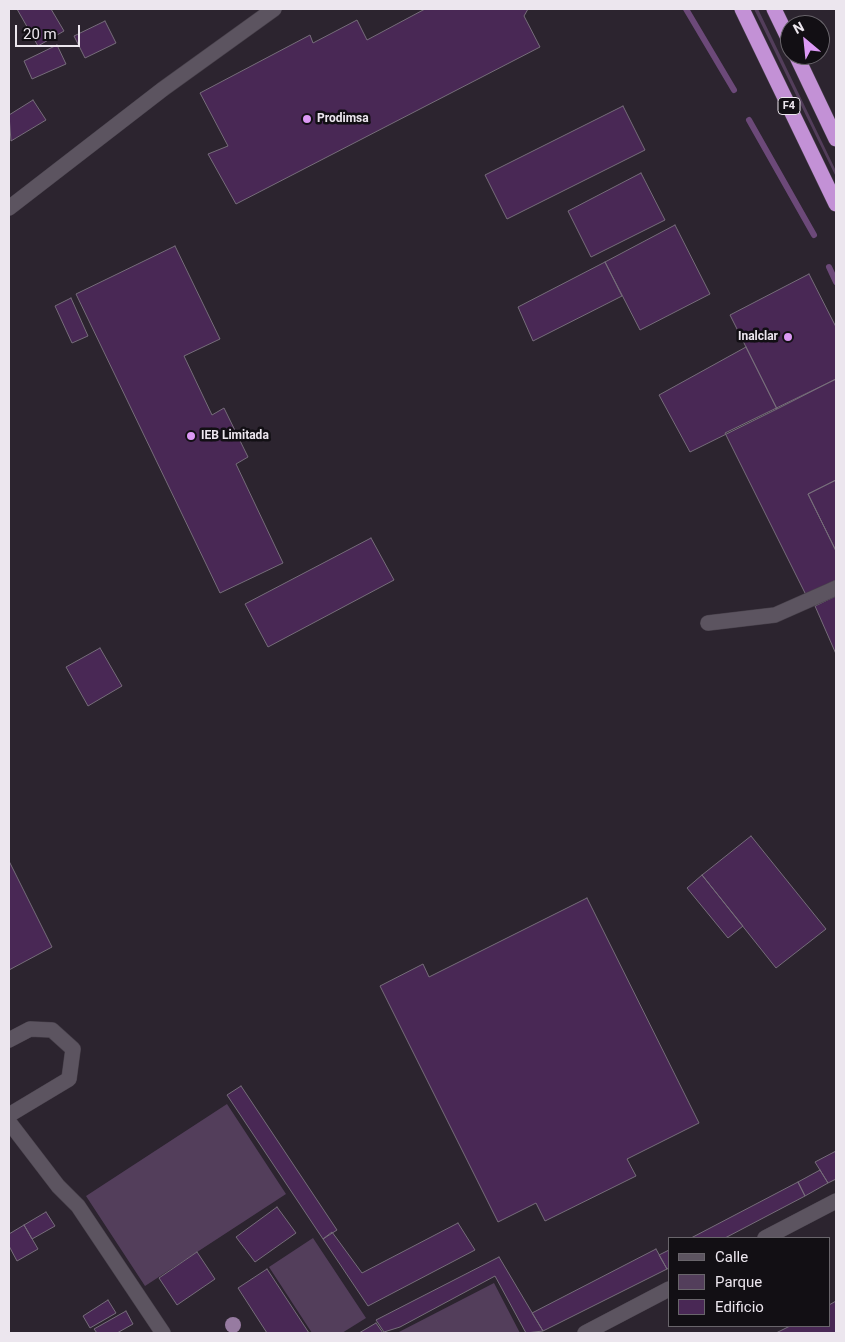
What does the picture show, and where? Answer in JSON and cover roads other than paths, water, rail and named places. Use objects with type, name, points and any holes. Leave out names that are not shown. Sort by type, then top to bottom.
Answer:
[{"type":"highway","name":"F4","points":[[742,9],[836,204]]},
{"type":"highway","points":[[774,9],[780,21]]},
{"type":"highway","name":"F4","points":[[801,65],[836,139]]},
{"type":"street","points":[[9,208],[163,90],[274,9]]},
{"type":"street","points":[[708,622],[775,615],[836,588]]},
{"type":"street","points":[[9,1040],[30,1029],[52,1030],[73,1049],[69,1079],[9,1114]]},
{"type":"street","points":[[9,1122],[58,1186],[78,1206],[163,1333]]},
{"type":"street","points":[[767,1237],[836,1201]]},
{"type":"street","points":[[585,1333],[668,1290]]},
{"type":"waterway","points":[[686,9],[734,90]]},
{"type":"waterway","points":[[749,120],[814,235]]},
{"type":"waterway","points":[[829,267],[836,282]]},
{"type":"place","name":"Prodimsa","points":[[307,119]]},
{"type":"place","name":"Inalclar","points":[[788,337]]},
{"type":"place","name":"IEB Limitada","points":[[191,436]]}]
